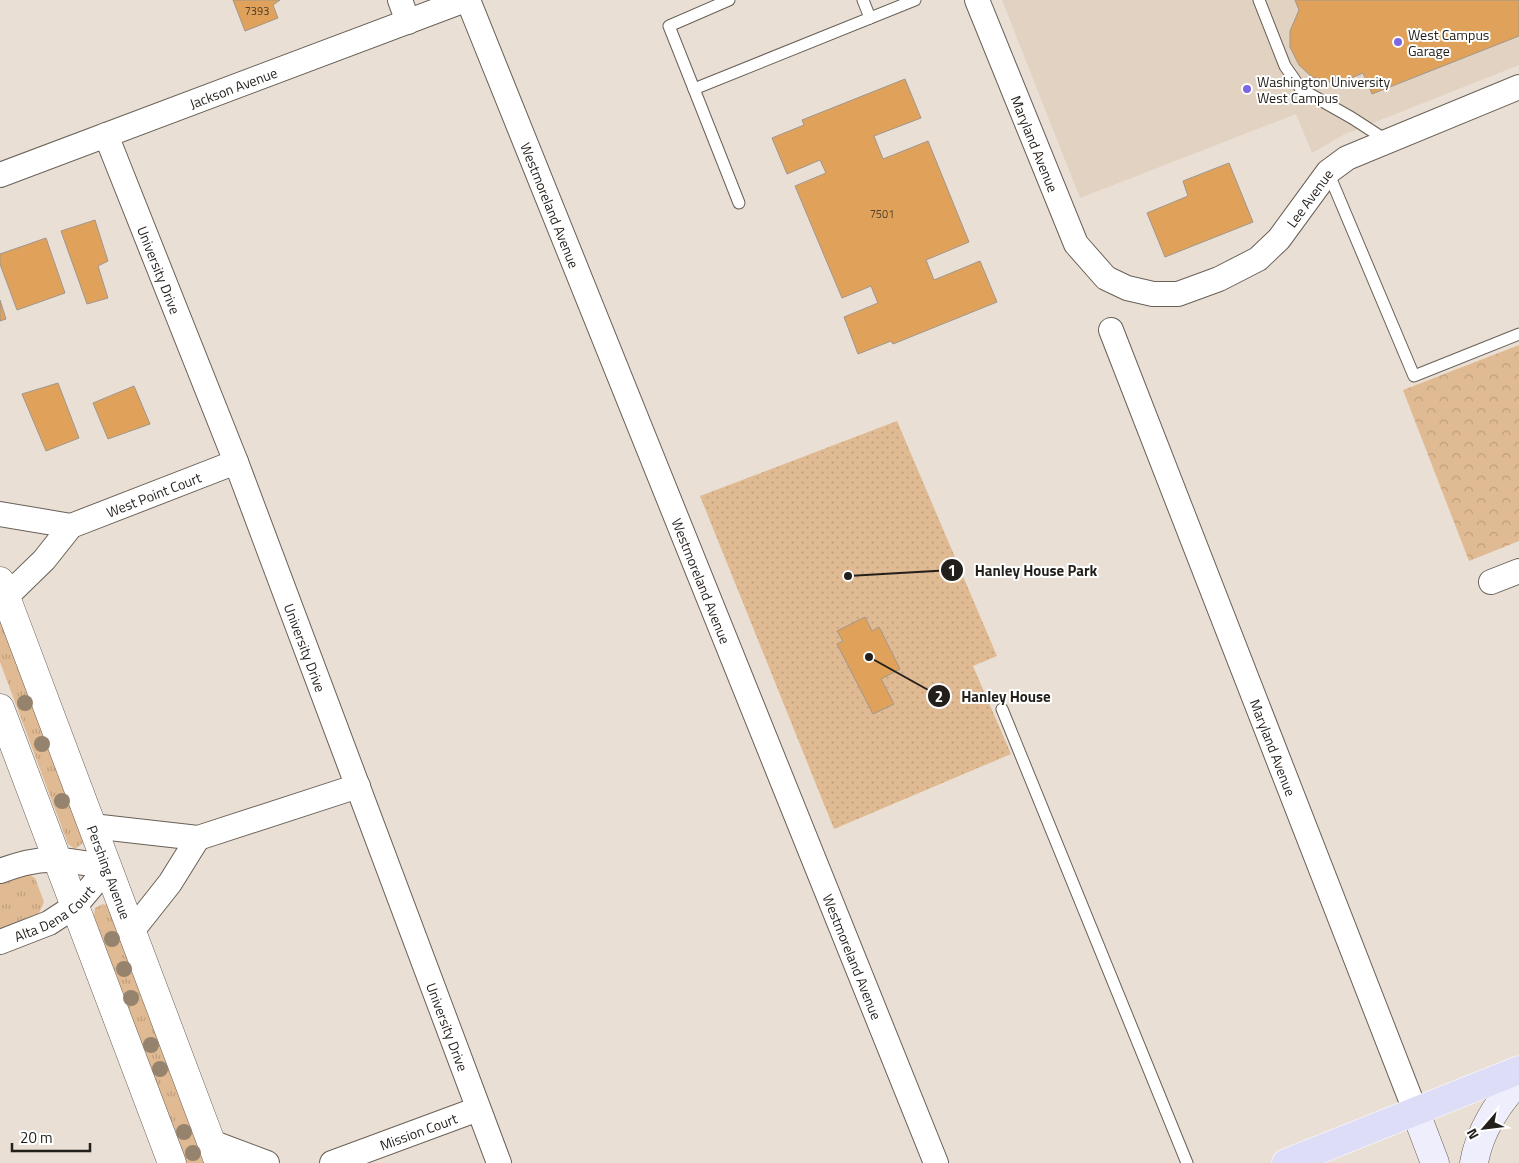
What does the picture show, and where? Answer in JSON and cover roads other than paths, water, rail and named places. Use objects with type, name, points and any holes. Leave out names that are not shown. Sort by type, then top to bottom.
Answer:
[{"type":"main road","points":[[1286,1163],[1519,1070]]},
{"type":"main road","points":[[1474,1163],[1476,1150],[1485,1128],[1519,1081]]},
{"type":"main road","name":"Maryland Avenue","points":[[1416,1112],[1435,1163]]},
{"type":"street","name":"Jackson Avenue","points":[[0,175],[106,135],[404,11],[467,0]]},
{"type":"street","name":"Westmoreland Avenue","points":[[467,0],[936,1163]]},
{"type":"street","name":"Maryland Avenue","points":[[977,0],[1076,244],[1106,278]]},
{"type":"street","name":"Lee Avenue","points":[[1106,278],[1127,288],[1153,294],[1178,294],[1219,279],[1258,259],[1279,239],[1328,172],[1347,158],[1386,140],[1519,87]]},
{"type":"street","name":"University Drive","points":[[106,135],[236,462],[499,1163]]},
{"type":"street","name":"Maryland Avenue","points":[[1111,330],[1416,1112]]},
{"type":"street","name":"West Point Court","points":[[3,589],[44,560],[72,526],[236,462]]},
{"type":"street","points":[[0,514],[72,526]]},
{"type":"street","points":[[1491,582],[1519,571]]},
{"type":"street","name":"Pershing Avenue","points":[[3,589],[215,1152]]},
{"type":"street","points":[[0,708],[172,1163]]},
{"type":"street","points":[[92,826],[198,838],[358,786]]},
{"type":"street","points":[[132,932],[170,883],[198,838]]},
{"type":"street","name":"Alta Dena Court","points":[[0,871],[26,861],[57,858],[108,867]]},
{"type":"street","name":"Alta Dena Court","points":[[0,942],[49,923],[75,906],[108,867]]},
{"type":"street","name":"Mission Court","points":[[332,1163],[478,1109]]},
{"type":"street","points":[[215,1152],[267,1163]]},
{"type":"lane","points":[[729,0],[669,26],[739,203]]},
{"type":"lane","points":[[863,0],[870,18]]},
{"type":"lane","points":[[694,89],[915,0]]},
{"type":"lane","points":[[1259,0],[1285,66],[1301,89],[1386,140]]},
{"type":"lane","points":[[1328,172],[1414,376],[1519,334]]},
{"type":"lane","points":[[1002,709],[1187,1163]]},
{"type":"place","name":"West Campus Garage","points":[[1398,42]]},
{"type":"place","name":"Washington University West Campus","points":[[1247,89]]},
{"type":"place","name":"Hanley House Park","points":[[848,576]]},
{"type":"place","name":"Hanley House","points":[[869,657]]}]
